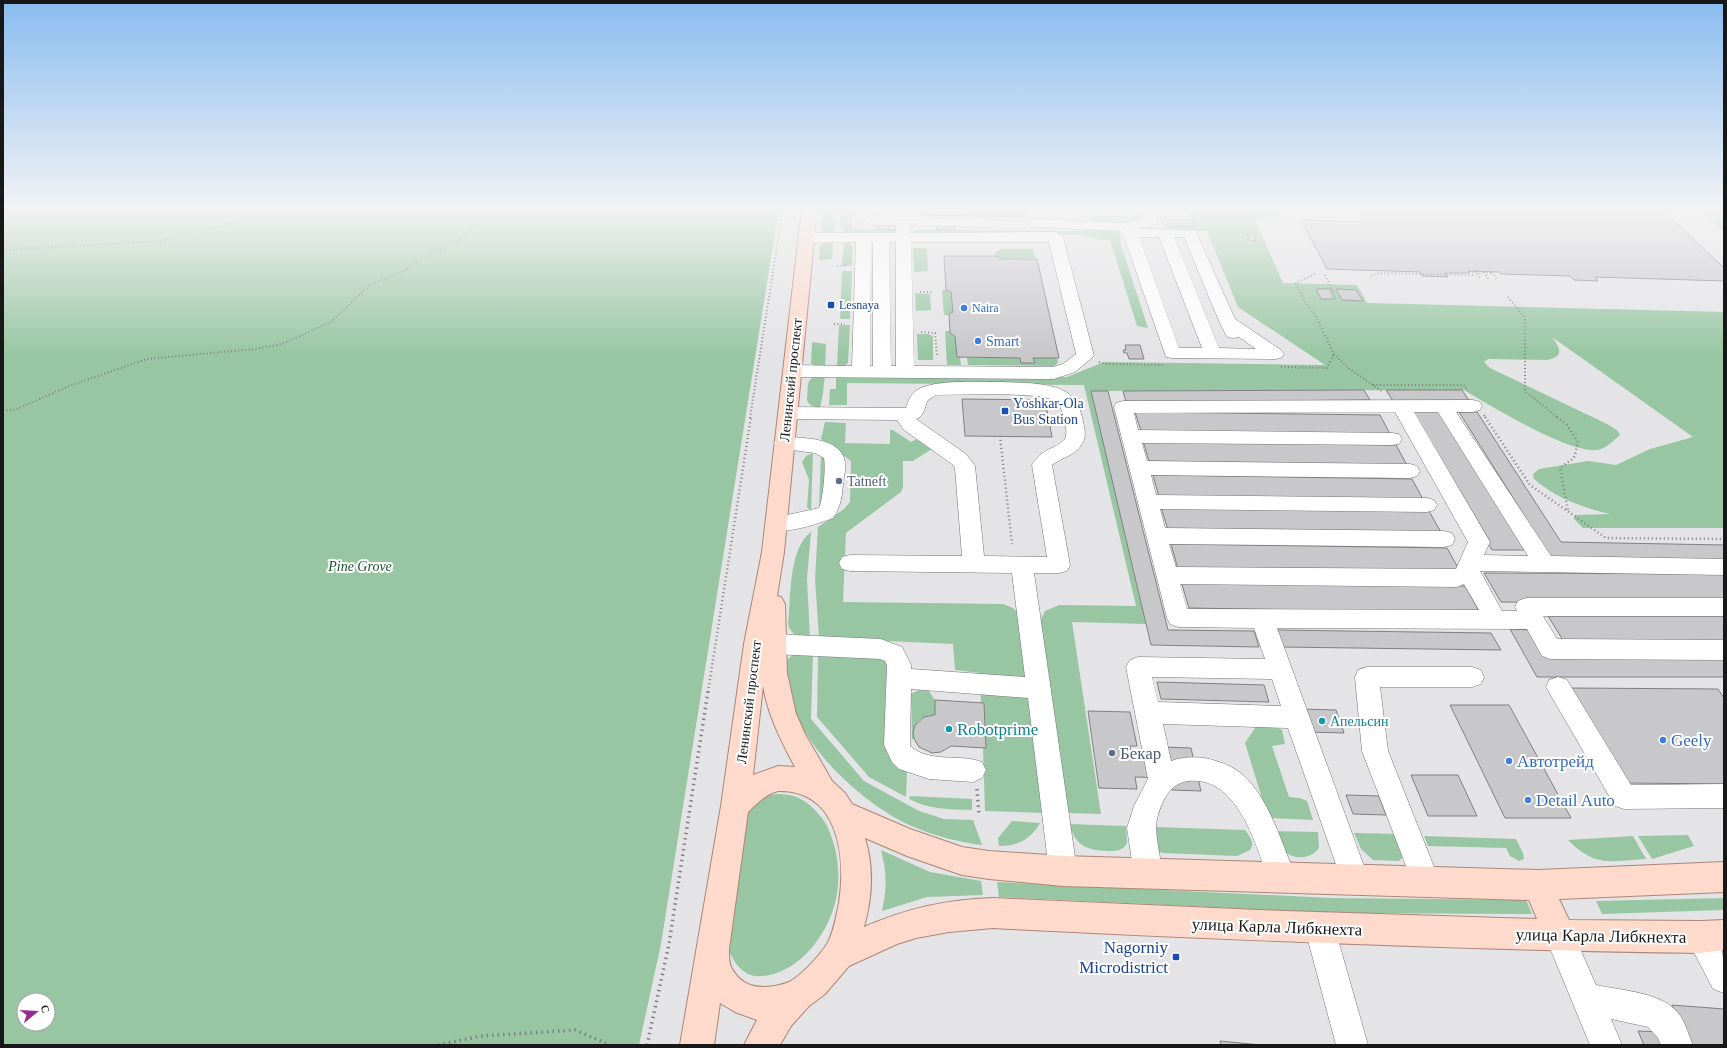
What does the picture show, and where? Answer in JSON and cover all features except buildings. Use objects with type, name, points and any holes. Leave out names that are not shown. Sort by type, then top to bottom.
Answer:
[{"type":"main road","name":"Ленинский проспект","points":[[697,1045],[736,806],[756,644],[773,552],[804,257]]},
{"type":"main road","name":"Ленинский проспект","points":[[773,552],[773,644],[776,683],[782,714],[796,744],[821,788]]},
{"type":"main road","points":[[736,806],[756,786],[771,780],[792,779],[821,788],[834,800],[843,814],[853,841],[856,862],[856,886],[853,908],[837,956],[820,977],[779,1014],[761,1045]]},
{"type":"main road","points":[[843,814],[907,842],[962,861],[989,865],[1063,871],[1538,885],[1724,877]]},
{"type":"main road","points":[[1538,885],[1560,936]]},
{"type":"main road","name":"улица Карла Либкнехта","points":[[837,956],[905,926],[943,917],[993,913],[1320,929],[1560,936],[1712,936]]},
{"type":"main road","points":[[712,949],[716,971],[726,986],[740,998],[759,1004],[781,1001],[800,994]]},
{"type":"street","points":[[861,372],[864,257]]},
{"type":"street","points":[[881,257],[882,372]]},
{"type":"street","points":[[902,257],[905,372]]},
{"type":"street","points":[[792,371],[1054,373],[1069,368],[1085,356],[1060,257]]},
{"type":"street","points":[[1138,257],[1172,353],[1275,354],[1227,321]]},
{"type":"street","points":[[1174,257],[1213,354]]},
{"type":"street","points":[[1200,257],[1242,354]]},
{"type":"street","points":[[787,413],[914,413],[915,403],[919,396],[927,391],[937,388],[1040,389],[1052,392],[1066,401],[1069,405],[1076,437],[1073,443],[1067,448],[1047,458],[1042,465],[1059,565],[1017,554],[974,564],[850,562]]},
{"type":"street","points":[[1474,403],[1443,406],[1123,407],[1178,618],[1533,620]]},
{"type":"street","points":[[1396,406],[1479,542],[1463,570]]},
{"type":"street","points":[[1443,406],[1545,564]]},
{"type":"street","points":[[903,414],[911,426],[959,459],[965,466],[974,564]]},
{"type":"street","points":[[1131,436],[1392,439]]},
{"type":"street","points":[[776,524],[815,517],[826,513],[832,501],[835,464],[834,456],[830,451],[816,447],[784,443]]},
{"type":"street","points":[[1139,468],[1410,471]]},
{"type":"street","points":[[1148,502],[1428,505]]},
{"type":"street","points":[[1157,536],[1444,539]]},
{"type":"street","points":[[1017,554],[1039,688],[1063,871]]},
{"type":"street","points":[[1167,576],[1463,570],[1545,564],[1724,567]]},
{"type":"street","points":[[1463,570],[1467,570],[1496,620]]},
{"type":"street","points":[[1724,607],[1526,607],[1550,649],[1724,650]]},
{"type":"street","points":[[1262,618],[1356,880]]},
{"type":"street","points":[[773,644],[881,649],[888,651],[898,659],[899,678],[897,744],[900,752],[922,767],[973,770]]},
{"type":"street","points":[[1162,782],[1138,667],[1280,669]]},
{"type":"street","points":[[1426,882],[1375,752],[1367,677],[1472,677]]},
{"type":"street","points":[[899,678],[1039,688]]},
{"type":"street","points":[[1558,687],[1624,797],[1724,796]]},
{"type":"street","points":[[1148,713],[1297,717]]},
{"type":"street","points":[[1148,874],[1141,828],[1142,821],[1157,787],[1171,773],[1199,769],[1217,772],[1227,777],[1241,790],[1251,807],[1282,878]]},
{"type":"street","points":[[1320,929],[1352,1045]]},
{"type":"street","points":[[1560,936],[1606,1045]]},
{"type":"street","points":[[1712,936],[1724,978]]},
{"type":"street","points":[[1587,999],[1656,1013],[1669,1027],[1677,1045]]},
{"type":"path","points":[[3,411],[16,409],[69,386],[148,359],[254,349],[288,342],[331,322],[370,285],[406,270],[425,257]]},
{"type":"path","points":[[647,1045],[670,937],[775,257]]},
{"type":"path","points":[[1372,276],[1379,273],[1473,275],[1470,272],[1492,272],[1497,280]]},
{"type":"path","points":[[1476,272],[1481,280]]},
{"type":"path","points":[[1484,272],[1490,280]]},
{"type":"path","points":[[1315,274],[1296,284],[1305,302],[1315,315],[1334,354],[1347,367],[1381,390],[1396,406]]},
{"type":"path","points":[[1325,274],[1334,293]]},
{"type":"path","points":[[1508,297],[1525,318],[1525,391],[1567,425],[1578,442],[1574,458],[1560,468],[1568,511]]},
{"type":"path","points":[[935,332],[938,372]]},
{"type":"path","points":[[1310,368],[1327,368],[1334,354]]},
{"type":"path","points":[[1374,385],[1464,386],[1530,485],[1606,538],[1724,539]]},
{"type":"path","points":[[1000,436],[1017,554]]},
{"type":"path","points":[[973,770],[979,815]]},
{"type":"path","points":[[438,1045],[481,1036],[576,1030],[610,1045]]},
{"type":"green space","name":"Pine Grove","points":[[3,257],[771,257],[661,944],[639,1045],[3,1045]]},
{"type":"green space","points":[[819,257],[832,257],[832,259],[819,260]]},
{"type":"green space","points":[[843,257],[852,257],[852,266],[842,266]]},
{"type":"green space","points":[[913,257],[927,257],[928,271],[914,272]]},
{"type":"green space","points":[[997,257],[1035,258],[1002,259]]},
{"type":"green space","points":[[1115,257],[1125,257],[1148,328],[1137,326]]},
{"type":"green space","points":[[1218,257],[1271,257],[1283,283],[1357,285],[1367,303],[1724,312],[1724,528],[1583,528],[1574,519],[1575,515],[1610,514],[1560,497],[1542,486],[1534,479],[1533,474],[1539,469],[1588,461],[1616,465],[1650,449],[1693,437],[1552,337],[1559,348],[1559,354],[1553,358],[1547,360],[1488,359],[1484,362],[1490,368],[1607,424],[1618,431],[1620,435],[1604,448],[1597,450],[1584,449],[1549,437],[1510,417],[1464,390],[1092,391],[1146,624],[1072,622],[1101,814],[1068,813],[1040,621],[1045,611],[1059,605],[1136,606],[1084,385],[847,383],[847,405],[829,405],[830,389],[836,389],[836,374],[1067,377],[1104,362],[1325,365],[1238,307]]},
{"type":"green space","points":[[842,271],[852,271],[850,319],[840,319]]},
{"type":"green space","points":[[942,290],[951,292],[953,312],[949,315],[944,315]]},
{"type":"green space","points":[[915,293],[930,294],[931,310],[916,311]]},
{"type":"green space","points":[[839,325],[850,325],[848,363],[837,368]]},
{"type":"green space","points":[[945,331],[950,331],[952,335],[955,336],[957,357],[960,357],[961,365],[947,365]]},
{"type":"green space","points":[[917,334],[928,334],[933,336],[933,360],[918,360]]},
{"type":"green space","points":[[812,342],[826,344],[825,368],[811,364]]},
{"type":"green space","points":[[967,358],[1020,358],[1021,363],[1034,363],[1033,358],[1057,358],[1058,363],[1054,366],[968,365]]},
{"type":"green space","points":[[825,374],[820,408],[814,407],[809,404],[807,400],[809,382],[814,377]]},
{"type":"green space","points":[[825,422],[846,423],[845,443],[890,444],[890,430],[893,430],[911,442],[917,439],[932,449],[913,461],[903,461],[903,487],[901,492],[846,533],[843,602],[1003,604],[1013,608],[1017,612],[1044,813],[985,811],[983,748],[986,747],[984,703],[981,702],[980,673],[955,670],[953,644],[819,638],[815,579],[818,527],[844,509],[850,502],[851,461],[821,439]]},
{"type":"green space","points":[[813,453],[811,511],[807,507],[809,480],[802,462],[806,456]]},
{"type":"green space","points":[[821,453],[826,456],[826,503],[819,511]]},
{"type":"green space","points":[[811,532],[807,579],[810,638],[799,636],[794,633],[789,628],[788,624],[794,562],[798,550]]},
{"type":"green space","points":[[795,654],[813,654],[811,719],[864,781],[919,811],[944,819],[973,820],[982,845],[945,838],[909,825],[874,804],[839,774],[823,757],[810,739],[799,721],[792,703],[786,666],[788,659]]},
{"type":"green space","points":[[818,654],[888,659],[907,774],[906,797],[869,777],[817,717]]},
{"type":"green space","points":[[919,690],[929,691],[935,700],[935,715],[930,715],[918,721],[914,729],[914,739],[912,739],[911,694]]},
{"type":"green space","points":[[1257,725],[1275,726],[1282,730],[1285,744],[1272,746],[1289,797],[1300,798],[1307,801],[1313,820],[1268,818],[1245,743]]},
{"type":"green space","points":[[776,794],[797,797],[812,807],[824,821],[835,848],[838,869],[838,890],[833,910],[827,925],[803,957],[782,971],[765,976],[757,976],[749,974],[739,967],[729,951],[727,944],[743,816],[763,796]]},
{"type":"green space","points":[[910,796],[972,799],[972,810],[932,807],[909,799]]},
{"type":"green space","points":[[1012,821],[1040,823],[1033,833],[1018,843],[999,846],[998,838]]},
{"type":"green space","points":[[1069,824],[1126,826],[1127,843],[1123,848],[1116,851],[1088,848],[1079,842],[1075,837]]},
{"type":"green space","points":[[1155,827],[1245,830],[1249,835],[1252,844],[1250,850],[1237,856],[1162,853],[1155,849]]},
{"type":"green space","points":[[1270,831],[1318,832],[1319,848],[1316,852],[1303,857],[1289,855],[1279,845]]},
{"type":"green space","points":[[1354,833],[1403,834],[1403,857],[1399,861],[1373,860],[1361,849]]},
{"type":"green space","points":[[1688,835],[1694,846],[1652,859],[1638,836]]},
{"type":"green space","points":[[1424,836],[1516,839],[1523,853],[1524,859],[1519,861],[1510,856],[1506,848],[1428,846]]},
{"type":"green space","points":[[1633,836],[1646,859],[1604,861],[1595,859],[1578,849],[1568,840]]},
{"type":"green space","points":[[881,850],[930,872],[981,881],[983,895],[927,897],[882,911],[886,880]]},
{"type":"green space","points":[[997,882],[1331,898],[1526,900],[1532,914],[1335,913],[999,897]]},
{"type":"green space","points":[[1724,898],[1724,910],[1602,914],[1596,901]]},
{"type":"place","name":"Lesnaya","points":[[831,305]]},
{"type":"place","name":"Naira","points":[[964,308]]},
{"type":"place","name":"Smart","points":[[978,341]]},
{"type":"place","name":"Yoshkar-Ola Bus Station","points":[[1005,411]]},
{"type":"place","name":"Tatneft","points":[[839,481]]},
{"type":"place","name":"Апельсин","points":[[1322,721]]},
{"type":"place","name":"Robotprime","points":[[949,729]]},
{"type":"place","name":"Geely","points":[[1663,740]]},
{"type":"place","name":"Бекар","points":[[1112,753]]},
{"type":"place","name":"Автотрейд","points":[[1509,761]]},
{"type":"place","name":"Detail Auto","points":[[1528,800]]},
{"type":"place","name":"Nagorniy Microdistrict","points":[[1176,957]]}]
